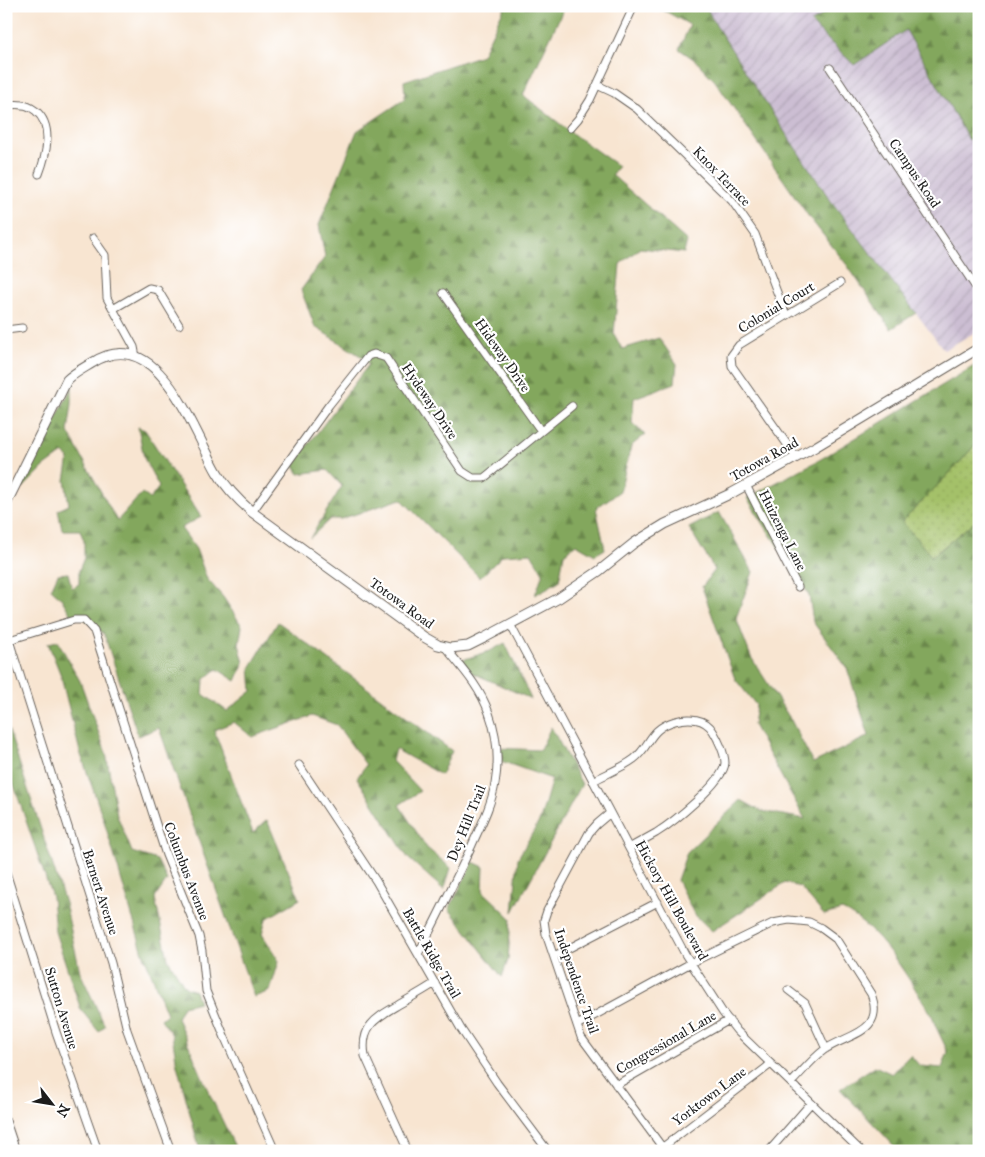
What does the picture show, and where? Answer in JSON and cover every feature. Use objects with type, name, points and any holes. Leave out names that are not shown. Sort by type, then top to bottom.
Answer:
[{"type":"main road","name":"Totowa Road","points":[[6,504],[71,376],[106,356],[122,354],[136,357],[148,362],[170,385],[181,402],[218,473],[232,494],[252,512],[424,637],[445,647],[457,648],[468,646],[574,589],[634,543],[665,524],[746,485],[796,457],[853,425],[979,348]]},
{"type":"street","points":[[570,128],[582,114],[634,6]]},
{"type":"street","name":"Campus Road","points":[[830,68],[979,292]]},
{"type":"street","name":"Knox Terrace","points":[[597,84],[621,97],[637,109],[732,200],[755,234],[786,316]]},
{"type":"street","points":[[6,105],[23,104],[29,106],[44,121],[46,150],[39,174]]},
{"type":"street","points":[[93,238],[105,255],[107,298],[134,347],[136,357]]},
{"type":"street","name":"Colonial Court","points":[[796,457],[732,366],[732,352],[739,345],[840,283]]},
{"type":"street","points":[[113,309],[149,288],[153,288],[158,290],[179,325]]},
{"type":"street","name":"Hideway Drive","points":[[443,293],[541,432]]},
{"type":"street","points":[[6,330],[22,328]]},
{"type":"street","name":"Hydeway Drive","points":[[252,512],[364,359],[374,354],[386,358],[462,471],[473,478],[484,478],[572,406]]},
{"type":"street","name":"Huizenga Lane","points":[[746,485],[798,586]]},
{"type":"street","name":"Columbus Avenue","points":[[8,641],[74,620],[84,620],[94,631],[166,856],[199,936],[206,991],[275,1151]]},
{"type":"street","name":"Hickory Hill Boulevard","points":[[510,624],[691,963],[729,1020],[737,1031],[862,1151]]},
{"type":"street","name":"Barnert Avenue","points":[[8,641],[111,963],[127,1030],[171,1151]]},
{"type":"street","name":"Dey Hill Trail","points":[[418,954],[484,819],[493,794],[496,772],[496,741],[489,711],[474,682],[445,647]]},
{"type":"street","points":[[593,781],[634,759],[656,731],[675,721],[698,720],[704,722],[712,731],[723,754],[725,764],[715,783],[657,832],[629,848]]},
{"type":"street","name":"Battle Ridge Trail","points":[[299,765],[376,881],[461,1029],[497,1083],[548,1151]]},
{"type":"street","name":"Independence Trail","points":[[610,813],[596,824],[590,833],[547,911],[544,920],[546,934],[581,1037],[664,1149]]},
{"type":"street","name":"Sutton Avenue","points":[[6,872],[56,1032],[98,1151]]},
{"type":"street","points":[[554,956],[658,902]]},
{"type":"street","points":[[577,1025],[691,963],[780,920],[804,921],[821,928],[836,939],[871,994],[875,1004],[875,1012],[868,1027],[826,1049],[791,1083]]},
{"type":"street","points":[[408,1151],[365,1056],[364,1040],[368,1028],[376,1018],[435,983]]},
{"type":"street","points":[[788,990],[805,1003],[826,1049]]},
{"type":"street","name":"Congressional Lane","points":[[616,1085],[729,1020]]},
{"type":"street","name":"Yorktown Lane","points":[[664,1149],[771,1064]]},
{"type":"street","points":[[769,1151],[811,1102]]},
{"type":"street","points":[[6,1121],[16,1151]]},
{"type":"shaded area","points":[[706,6],[979,6],[979,330],[944,350],[831,201],[774,116],[712,19]]},
{"type":"green space","points":[[505,6],[565,6],[523,95],[618,166],[612,175],[687,241],[684,253],[640,248],[620,264],[614,334],[622,349],[659,338],[677,364],[675,383],[634,398],[632,423],[645,435],[631,446],[620,491],[596,508],[605,549],[595,555],[576,544],[564,554],[559,581],[535,595],[543,573],[531,553],[503,555],[480,578],[401,499],[341,519],[330,519],[310,538],[342,486],[327,470],[299,474],[293,465],[369,364],[359,355],[315,327],[301,290],[325,257],[319,225],[357,131],[405,99],[404,81],[482,55]]},
{"type":"green space","points":[[656,6],[706,6],[712,19],[774,116],[831,201],[916,313],[891,329],[847,265],[809,217],[715,81],[695,60],[679,49],[690,25]]},
{"type":"green space","points":[[834,6],[979,6],[979,137],[969,140],[906,30],[854,65],[811,23]]},
{"type":"green space","points":[[979,363],[979,440],[902,522],[932,557],[974,522],[979,526],[979,1151],[899,1151],[840,1089],[875,1066],[892,1074],[910,1055],[920,1066],[942,1068],[948,1052],[932,1015],[904,971],[882,942],[870,929],[842,910],[824,915],[800,887],[785,883],[712,931],[694,914],[677,880],[687,852],[741,800],[761,811],[805,819],[753,725],[756,705],[735,679],[702,587],[715,570],[689,528],[719,512],[753,572],[736,618],[751,657],[791,720],[813,763],[869,736],[847,668],[813,622],[809,595],[747,498],[821,459]]},
{"type":"green space","points":[[72,387],[72,404],[68,432],[117,521],[142,493],[150,499],[159,487],[144,458],[138,427],[145,430],[201,517],[181,528],[196,549],[207,579],[223,597],[242,626],[239,644],[244,663],[236,681],[217,669],[204,680],[203,694],[227,711],[252,691],[250,668],[278,622],[452,751],[441,775],[395,749],[392,761],[420,791],[399,805],[427,848],[451,868],[444,890],[408,858],[357,778],[366,765],[337,725],[312,716],[252,737],[234,722],[214,730],[253,833],[267,820],[300,899],[266,919],[262,934],[279,961],[270,991],[254,997],[159,728],[138,736],[104,634],[82,617],[71,615],[61,598],[51,589],[58,574],[68,573],[72,588],[79,584],[79,570],[84,558],[84,541],[80,530],[62,530],[58,510],[69,505],[65,480],[69,458],[63,453],[45,466],[23,488],[21,486]]},
{"type":"green space","points":[[979,440],[979,526],[974,522],[931,557],[902,522]]},
{"type":"green space","points":[[58,641],[80,681],[106,753],[117,815],[132,852],[157,860],[167,880],[155,898],[168,959],[185,987],[195,991],[199,1002],[183,1006],[177,1018],[237,1151],[200,1151],[177,1065],[172,1035],[161,1019],[167,1014],[143,953],[104,821],[80,752],[60,673],[48,643]]},
{"type":"green space","points":[[505,643],[531,699],[464,669],[462,660],[490,651]]},
{"type":"green space","points":[[6,722],[65,903],[80,972],[105,1026],[99,1032],[81,1010],[55,932],[52,897],[6,762]]},
{"type":"green space","points":[[551,727],[582,784],[513,912],[518,858],[540,820],[552,779],[498,760],[498,748],[540,750]]},
{"type":"green space","points":[[473,862],[484,867],[483,891],[511,918],[508,960],[502,977],[449,909]]}]
